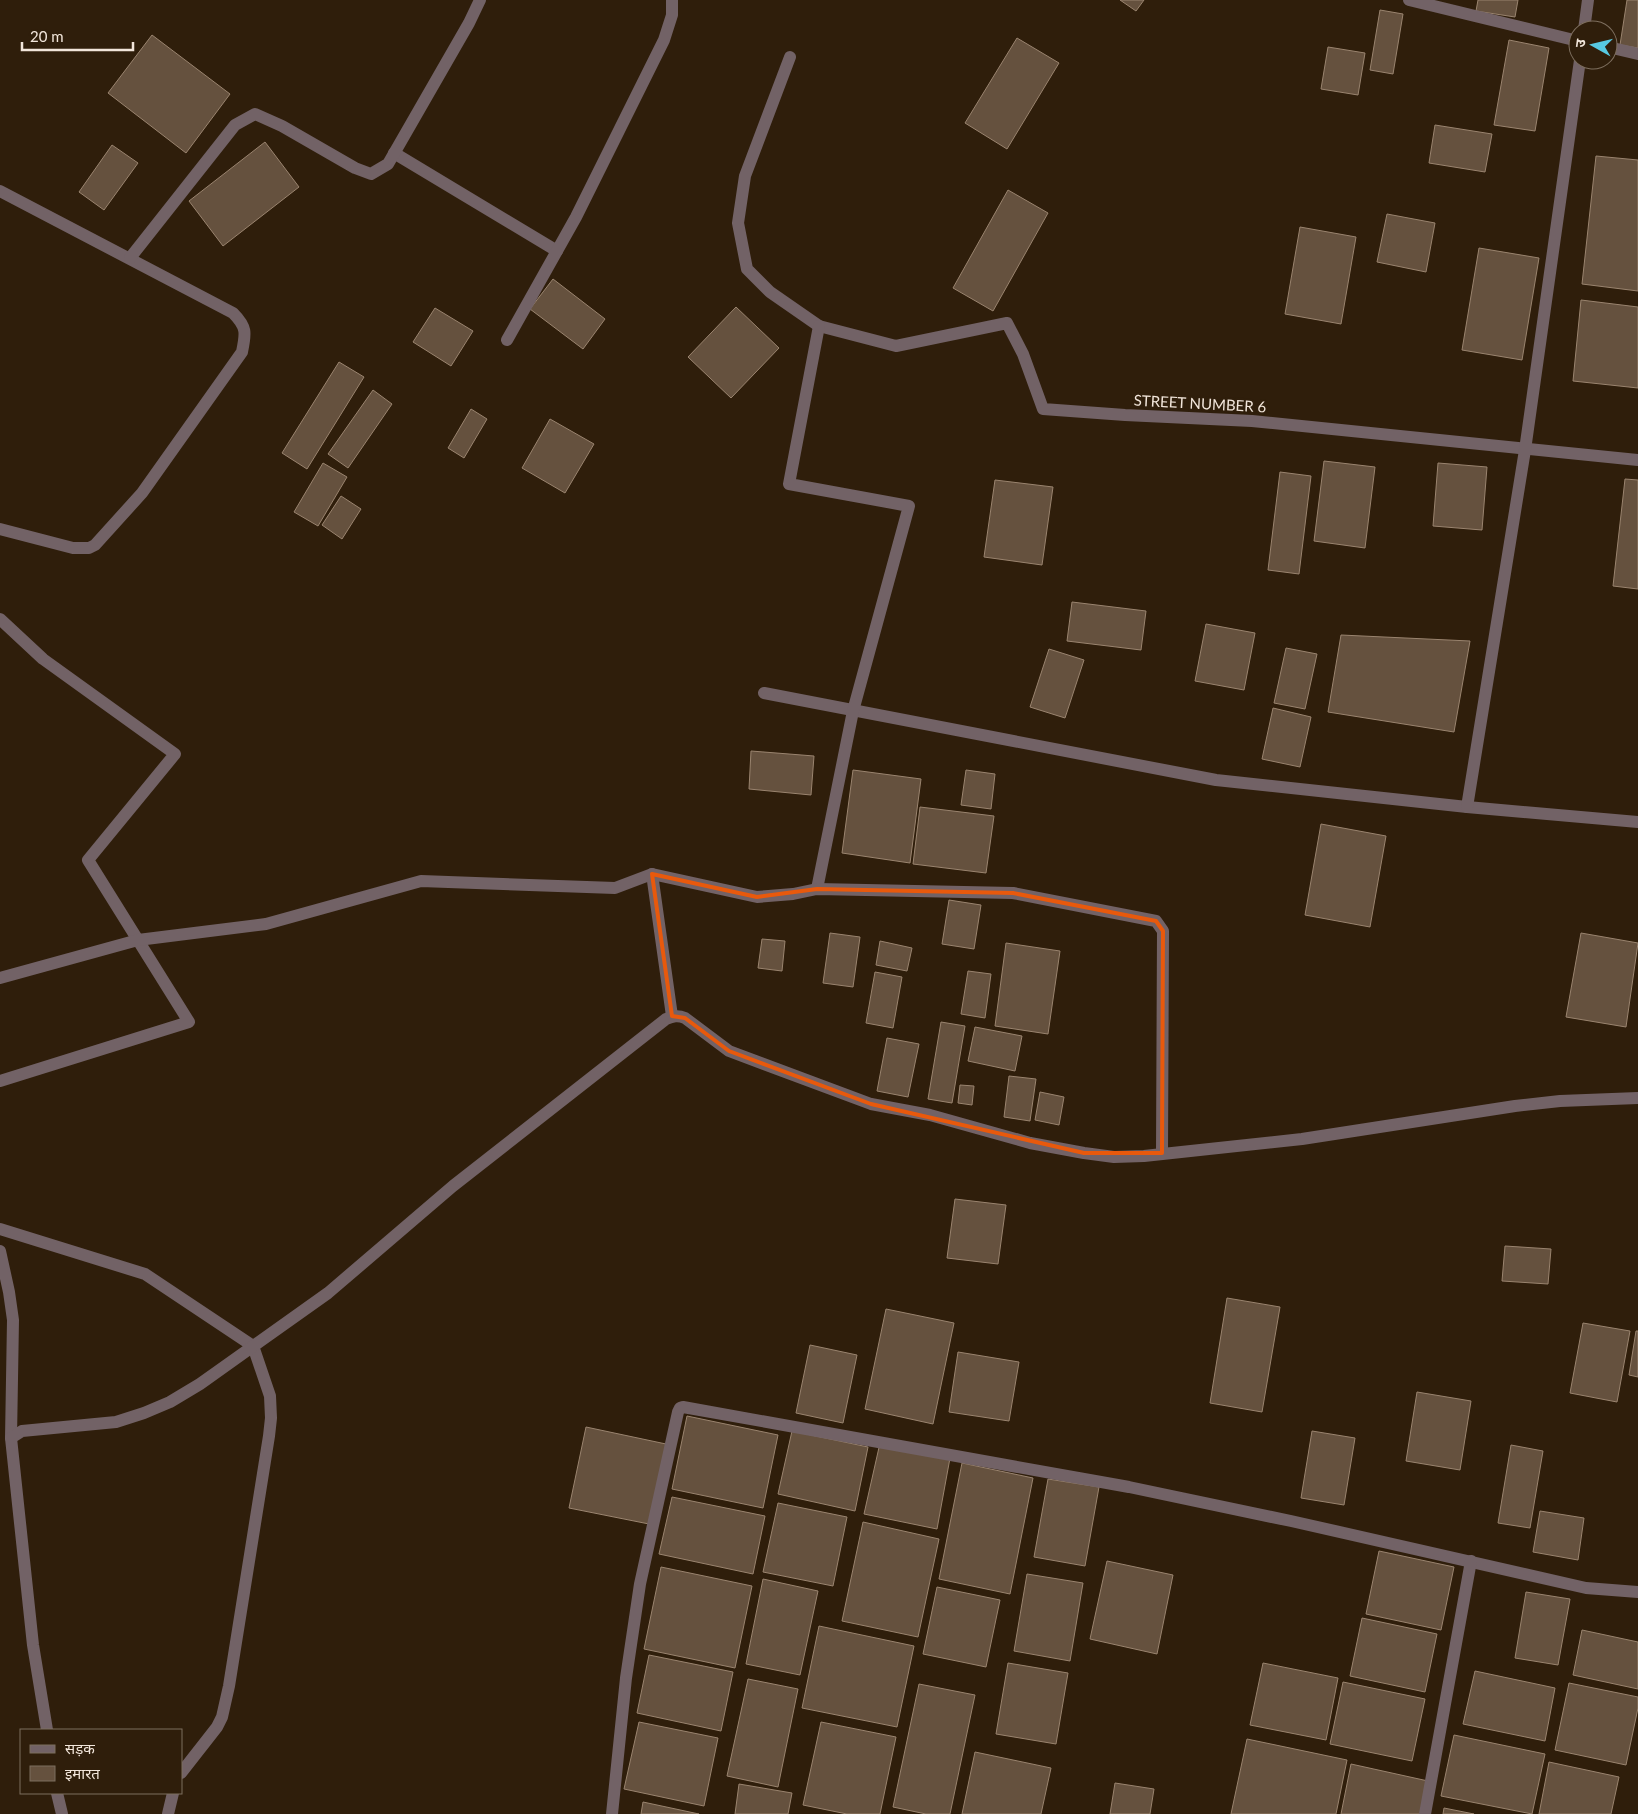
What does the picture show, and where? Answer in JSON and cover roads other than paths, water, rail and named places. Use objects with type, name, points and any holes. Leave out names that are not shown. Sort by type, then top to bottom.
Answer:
[{"type":"street","points":[[130,258],[235,126],[255,114],[282,126],[355,168],[371,174],[388,164],[469,23],[480,0]]},
{"type":"street","points":[[506,340],[576,217],[664,40],[672,15],[672,0]]},
{"type":"street","points":[[1409,0],[1568,39]]},
{"type":"street","points":[[1585,20],[1588,0]]},
{"type":"street","points":[[1618,49],[1638,54]]},
{"type":"street","points":[[790,57],[745,176],[738,223],[747,269],[770,292],[819,326],[789,484],[909,506],[853,710],[816,889]]},
{"type":"street","points":[[1467,807],[1525,450],[1579,70]]},
{"type":"street","points":[[394,153],[556,251]]},
{"type":"street","points":[[0,191],[233,313],[242,323],[246,336],[242,352],[142,493],[95,545],[89,548],[73,548],[0,529]]},
{"type":"street","name":"STREET NUMBER 6","points":[[819,326],[896,346],[1007,323],[1023,354],[1044,409],[1252,421],[1638,460]]},
{"type":"street","points":[[0,619],[43,659],[174,754],[88,860],[189,1022],[0,1081]]},
{"type":"street","points":[[764,693],[1150,769],[1216,780],[1467,807],[1638,822]]},
{"type":"street","points":[[652,874],[672,1016]]},
{"type":"street","points":[[0,978],[138,940],[266,924],[420,881],[615,888],[652,874],[757,897],[793,894],[816,889],[1013,893],[1156,921],[1163,931],[1162,1153]]},
{"type":"street","points":[[11,1438],[22,1431],[116,1422],[144,1414],[177,1398],[328,1293],[453,1186],[666,1018],[672,1016],[684,1018],[729,1051],[871,1104],[930,1115],[1030,1143],[1084,1154],[1114,1156],[1162,1153],[1302,1139],[1515,1106],[1638,1098]]},
{"type":"street","points":[[0,1229],[144,1274],[252,1346],[270,1396],[271,1418],[229,1686],[222,1717],[182,1772]]},
{"type":"street","points":[[0,1251],[13,1320],[10,1446],[33,1645],[47,1729]]},
{"type":"street","points":[[612,1814],[626,1678],[640,1584],[678,1412],[683,1407],[1129,1487],[1290,1520],[1586,1588],[1638,1592]]},
{"type":"street","points":[[1425,1814],[1471,1561]]},
{"type":"street","points":[[57,1794],[62,1814]]},
{"type":"street","points":[[168,1814],[173,1794]]}]
